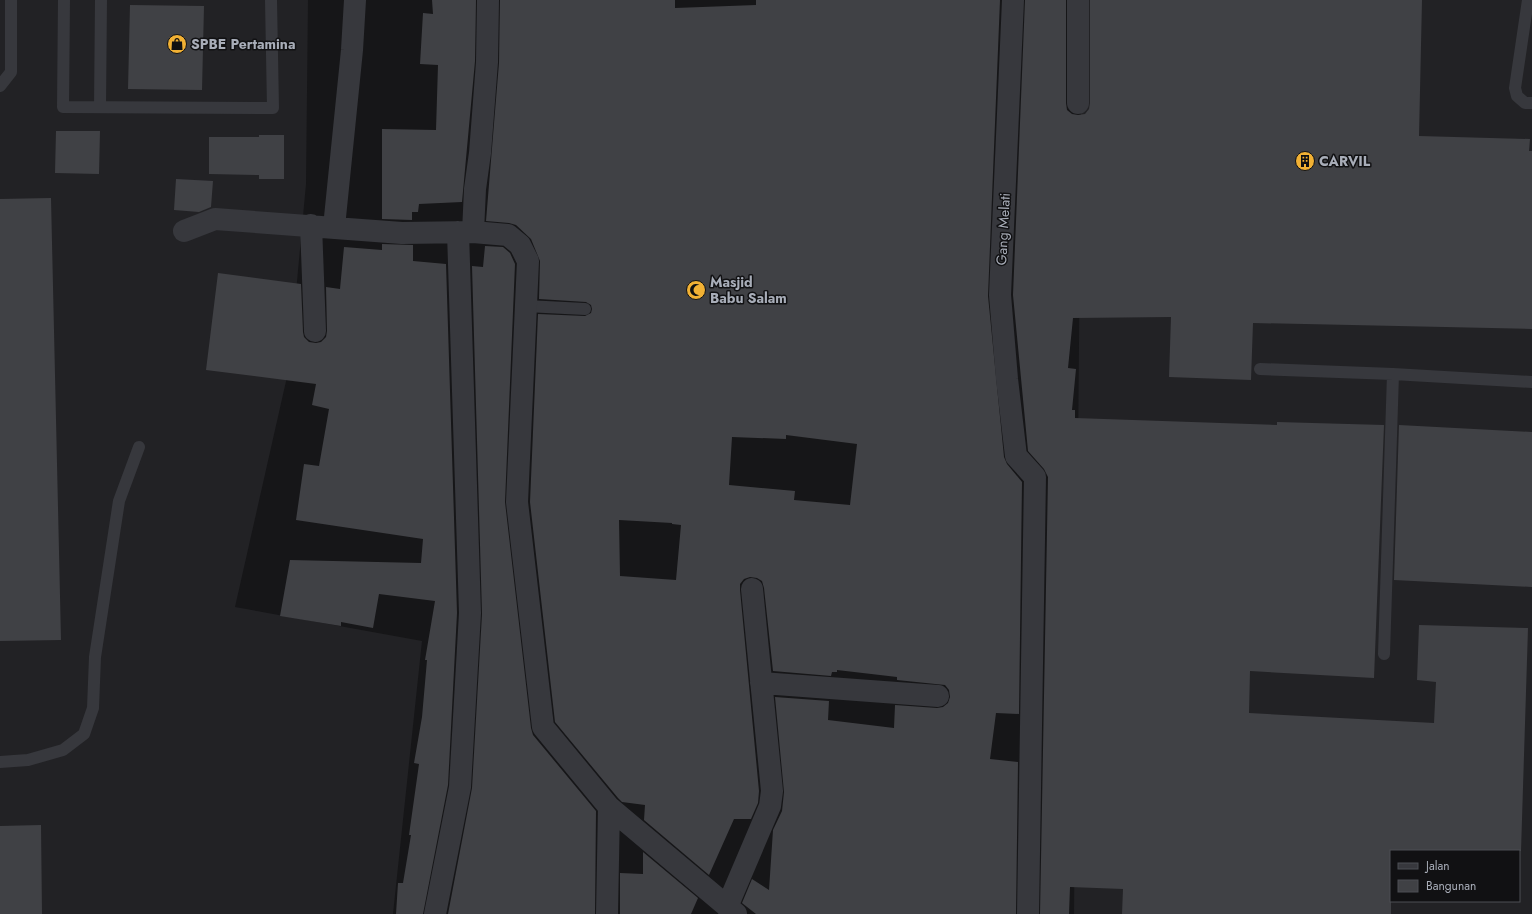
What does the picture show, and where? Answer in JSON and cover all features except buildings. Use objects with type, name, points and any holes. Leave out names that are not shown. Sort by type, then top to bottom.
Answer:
[{"type":"street","points":[[334,227],[352,50],[355,0]]},
{"type":"street","points":[[435,914],[460,787],[470,613],[466,232],[475,189],[480,153],[487,62],[488,0]]},
{"type":"street","name":"Gang Melati","points":[[1013,0],[1000,295],[1016,456],[1035,477],[1028,914]]},
{"type":"street","points":[[1078,0],[1078,103]]},
{"type":"street","points":[[184,231],[215,219],[402,233],[466,232],[508,235],[520,245],[528,261],[517,502],[543,727],[609,807],[731,911],[770,806],[772,791],[752,589]]},
{"type":"street","points":[[311,225],[315,330]]},
{"type":"street","points":[[761,682],[938,696]]},
{"type":"street","points":[[607,914],[609,807]]},
{"type":"lane","points":[[0,86],[11,72],[11,0]]},
{"type":"lane","points":[[64,0],[63,107],[273,108],[271,0]]},
{"type":"lane","points":[[100,107],[101,0]]},
{"type":"lane","points":[[1528,0],[1515,88],[1516,96],[1525,103],[1532,103]]},
{"type":"lane","points":[[526,306],[585,309]]},
{"type":"lane","points":[[1260,370],[1393,374],[1532,382]]},
{"type":"lane","points":[[1384,654],[1393,374]]},
{"type":"lane","points":[[0,762],[28,760],[63,750],[84,734],[93,708],[95,657],[119,501],[139,447]]},
{"type":"shaded area","points":[[0,0],[308,0],[306,184],[289,368],[235,607],[422,641],[393,914],[0,914]]},
{"type":"shaded area","points":[[1082,0],[1532,0],[1532,914],[1074,914]]},
{"type":"place","name":"SPBE Pertamina","points":[[177,44]]},
{"type":"place","name":"CARVIL","points":[[1305,161]]},
{"type":"place","name":"Masjid Babu Salam","points":[[696,290]]}]
